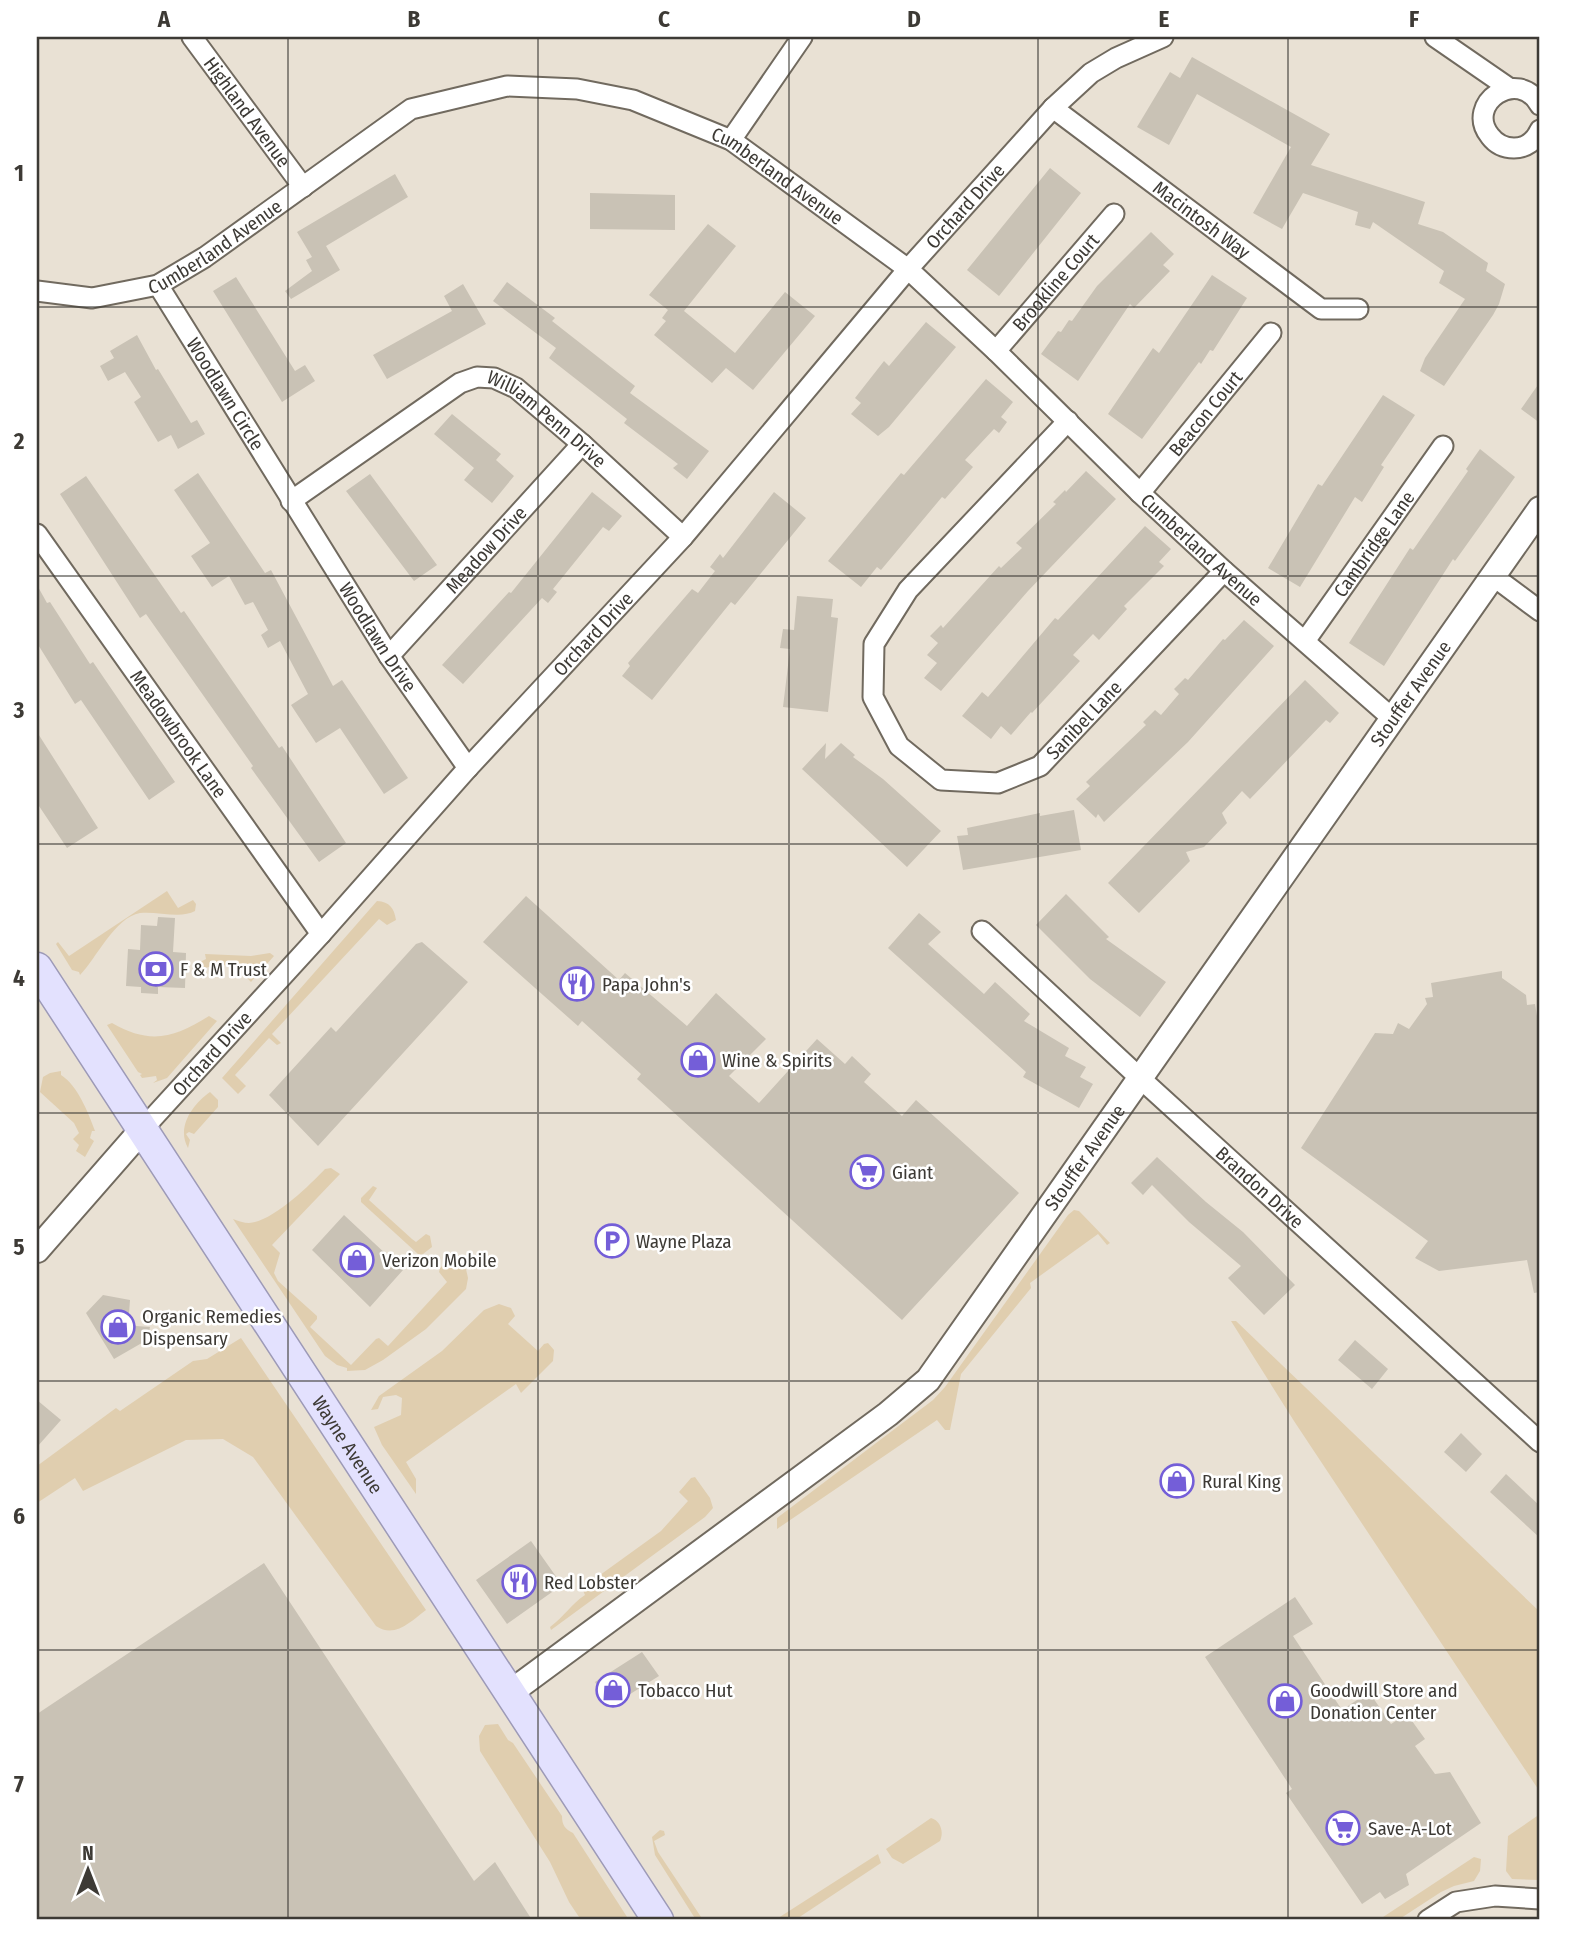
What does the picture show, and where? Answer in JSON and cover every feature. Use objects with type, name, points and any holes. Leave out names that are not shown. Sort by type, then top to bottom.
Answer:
[{"type":"main road","name":"Wayne Avenue","points":[[37,968],[658,1920]]},
{"type":"street","name":"Highland Avenue","points":[[192,37],[303,187]]},
{"type":"street","points":[[731,140],[802,37]]},
{"type":"street","points":[[1435,37],[1509,88]]},
{"type":"street","name":"Orchard Drive","points":[[37,1250],[468,768],[683,537],[908,269],[1053,108],[1091,73],[1151,39]]},
{"type":"street","name":"Cumberland Avenue","points":[[37,291],[92,298],[159,285],[205,257],[411,109],[507,86],[577,89],[633,100],[731,140],[908,269],[1224,571],[1392,718]]},
{"type":"street","points":[[1540,105],[1531,94],[1509,88],[1489,100],[1484,111],[1488,134],[1506,147],[1518,148],[1529,144],[1540,130]]},
{"type":"street","name":"Macintosh Way","points":[[1053,108],[1321,309],[1357,309]]},
{"type":"street","name":"Brookline Court","points":[[996,351],[1114,214]]},
{"type":"street","name":"Woodlawn Circle","points":[[159,285],[291,501]]},
{"type":"street","name":"Beacon Court","points":[[1140,493],[1271,333]]},
{"type":"street","name":"William Penn Drive","points":[[291,501],[460,383],[477,377],[494,378],[516,388],[582,444],[683,537]]},
{"type":"street","name":"Sanibel Lane","points":[[1068,421],[908,590],[874,644],[873,697],[899,746],[941,780],[998,782],[1040,766],[1224,571]]},
{"type":"street","name":"Meadow Drive","points":[[389,656],[582,444]]},
{"type":"street","name":"Cambridge Lane","points":[[1305,641],[1443,446]]},
{"type":"street","name":"Woodlawn Drive","points":[[291,501],[389,656],[468,768]]},
{"type":"street","name":"Stouffer Avenue","points":[[511,1692],[888,1414],[928,1380],[1540,509]]},
{"type":"street","name":"Meadowbrook Lane","points":[[37,534],[321,934]]},
{"type":"street","points":[[1493,576],[1540,611]]},
{"type":"street","name":"Brandon Drive","points":[[982,931],[1540,1442]]},
{"type":"street","points":[[1428,1920],[1456,1902],[1495,1896],[1540,1899]]},
{"type":"shaded area","points":[[167,891],[178,908],[193,900],[196,904],[195,911],[176,915],[140,913],[131,916],[114,930],[80,975],[72,970],[56,944],[58,942],[69,956]]},
{"type":"shaded area","points":[[377,901],[391,906],[396,920],[387,925],[379,919],[272,1034],[281,1043],[277,1045],[269,1038],[235,1075],[246,1086],[238,1094],[222,1078]]},
{"type":"shaded area","points":[[270,953],[274,956],[251,982],[228,966],[216,965],[201,970],[198,963],[206,959],[205,954],[251,956]]},
{"type":"shaded area","points":[[209,1016],[217,1021],[167,1078],[153,1083],[157,1080],[156,1076],[142,1078],[142,1074],[107,1025],[112,1023],[138,1034],[162,1036],[173,1034]]},
{"type":"shaded area","points":[[61,1071],[61,1075],[82,1100],[95,1131],[92,1131],[90,1138],[94,1141],[85,1157],[76,1151],[79,1145],[73,1139],[79,1133],[74,1123],[40,1092],[43,1077]]},
{"type":"shaded area","points":[[210,1092],[218,1100],[218,1107],[194,1134],[186,1134],[190,1140],[188,1148],[184,1132],[185,1124],[192,1109]]},
{"type":"shaded area","points":[[331,1168],[340,1174],[272,1245],[280,1253],[274,1273],[278,1281],[317,1316],[310,1327],[351,1365],[376,1339],[379,1338],[388,1346],[447,1282],[439,1272],[449,1260],[459,1262],[466,1269],[468,1278],[466,1289],[426,1329],[365,1370],[347,1371],[347,1368],[337,1365],[325,1356],[233,1219],[249,1223],[268,1216],[290,1202],[325,1169]]},
{"type":"shaded area","points":[[373,1186],[377,1188],[369,1200],[416,1242],[426,1234],[430,1236],[432,1247],[423,1254],[418,1254],[361,1202],[361,1198]]},
{"type":"shaded area","points":[[1074,1210],[1079,1211],[1110,1243],[1107,1245],[1098,1234],[1030,1283],[1031,1288],[961,1374],[950,1430],[945,1430],[937,1420],[777,1529],[777,1518],[933,1400]]},
{"type":"shaded area","points":[[499,1304],[511,1308],[515,1316],[508,1324],[538,1351],[548,1343],[554,1350],[553,1361],[521,1393],[516,1384],[406,1462],[416,1479],[416,1494],[382,1445],[374,1427],[401,1415],[402,1398],[396,1395],[383,1397],[378,1409],[371,1410],[379,1396],[442,1351],[484,1310]]},
{"type":"shaded area","points":[[1231,1321],[1236,1321],[1540,1612],[1540,1792],[1294,1421]]},
{"type":"shaded area","points":[[241,1338],[426,1610],[409,1623],[390,1631],[376,1626],[253,1457],[223,1439],[186,1440],[83,1491],[75,1478],[37,1503],[37,1466],[116,1408],[120,1411],[193,1361],[207,1359]]},
{"type":"shaded area","points":[[695,1477],[710,1498],[713,1508],[705,1517],[551,1630],[550,1627],[585,1595],[582,1588],[661,1531],[688,1501],[679,1492]]},
{"type":"shaded area","points":[[498,1724],[629,1920],[581,1920],[550,1862],[480,1751],[479,1736],[485,1725]]},
{"type":"shaded area","points":[[1540,1814],[1540,1880],[1512,1879],[1506,1871],[1508,1836]]},
{"type":"shaded area","points":[[931,1818],[941,1827],[940,1841],[903,1864],[892,1858],[886,1849]]},
{"type":"shaded area","points":[[660,1830],[664,1831],[665,1835],[654,1841],[658,1852],[703,1920],[696,1920],[655,1855],[652,1837]]},
{"type":"shaded area","points":[[878,1854],[881,1863],[795,1920],[775,1920]]},
{"type":"shaded area","points":[[1474,1857],[1481,1859],[1480,1871],[1474,1881],[1441,1892],[1398,1920],[1380,1919]]},
{"type":"building","points":[[1192,57],[1330,134],[1311,165],[1425,202],[1418,224],[1443,232],[1488,263],[1486,271],[1505,284],[1493,315],[1444,386],[1420,371],[1425,358],[1465,299],[1439,283],[1444,271],[1373,222],[1370,229],[1355,225],[1358,212],[1303,193],[1282,229],[1253,213],[1291,147],[1197,94],[1169,145],[1137,127],[1170,72],[1180,78]]},
{"type":"building","points":[[1050,168],[1081,193],[999,296],[967,270]]},
{"type":"building","points":[[395,174],[408,197],[326,246],[340,270],[291,299],[285,291],[312,271],[306,260],[312,257],[297,232]]},
{"type":"building","points":[[590,193],[675,195],[675,230],[590,229]]},
{"type":"building","points":[[708,224],[736,246],[684,311],[735,353],[785,292],[815,316],[753,390],[726,368],[712,383],[654,335],[666,321],[662,318],[668,310],[649,295]]},
{"type":"building","points":[[1151,232],[1174,254],[1163,265],[1170,271],[1134,308],[1130,304],[1078,381],[1041,354],[1058,331],[1061,332],[1069,320],[1072,321],[1097,286]]},
{"type":"building","points":[[1212,275],[1247,298],[1213,351],[1210,350],[1201,364],[1199,362],[1142,439],[1108,414],[1153,348],[1159,353]]},
{"type":"building","points":[[236,277],[295,371],[305,365],[315,381],[282,402],[213,291]]},
{"type":"building","points":[[507,282],[555,318],[552,321],[635,386],[630,393],[709,451],[687,479],[673,468],[678,464],[624,423],[627,419],[549,358],[556,348],[493,301]]},
{"type":"building","points":[[463,284],[486,324],[387,379],[373,355],[452,311],[444,296]]},
{"type":"building","points":[[926,322],[956,347],[889,427],[878,436],[851,414],[861,403],[855,398],[884,361],[889,366]]},
{"type":"building","points":[[137,335],[156,370],[158,369],[191,423],[197,420],[205,434],[178,449],[171,435],[158,442],[134,402],[141,397],[125,372],[108,381],[100,366],[114,358],[110,351]]},
{"type":"building","points":[[986,379],[1013,402],[1001,417],[1007,422],[999,433],[994,429],[965,460],[973,467],[945,499],[942,497],[881,570],[877,567],[861,587],[828,561],[901,473],[904,475]]},
{"type":"building","points":[[1540,382],[1540,423],[1521,409]]},
{"type":"building","points":[[1383,395],[1415,415],[1381,465],[1384,467],[1362,502],[1355,497],[1300,587],[1268,568],[1318,484],[1322,486]]},
{"type":"building","points":[[452,414],[501,454],[496,460],[514,476],[492,503],[464,480],[474,468],[434,434]]},
{"type":"building","points":[[1480,449],[1515,477],[1455,561],[1453,559],[1384,666],[1349,643],[1410,548],[1413,550],[1468,471],[1466,469]]},
{"type":"building","points":[[1086,471],[1116,499],[1028,591],[941,691],[924,678],[937,663],[927,655],[938,643],[930,636],[941,625],[943,628],[999,566],[1001,568],[1022,548],[1016,543]]},
{"type":"building","points":[[198,473],[265,573],[271,570],[333,686],[342,680],[408,778],[384,794],[340,728],[316,743],[291,705],[308,694],[280,641],[268,648],[261,635],[268,630],[253,602],[245,605],[229,576],[212,587],[191,556],[210,543],[174,490]]},
{"type":"building","points":[[370,474],[437,565],[414,581],[346,491]]},
{"type":"building","points":[[86,476],[279,748],[282,746],[346,843],[319,862],[146,614],[140,618],[60,494]]},
{"type":"building","points":[[592,492],[622,516],[609,531],[603,527],[553,589],[557,592],[548,603],[542,598],[463,684],[442,665],[509,592],[511,593]]},
{"type":"building","points":[[774,492],[806,518],[735,605],[731,602],[652,700],[622,676],[630,666],[628,663],[692,589],[698,593],[715,571],[710,567],[720,554],[723,558]]},
{"type":"building","points":[[1145,526],[1171,549],[1159,562],[1164,566],[1124,606],[1127,609],[1099,640],[1093,634],[1073,655],[1080,661],[1011,735],[1001,726],[991,739],[962,716],[982,692],[988,697],[1055,618],[1058,620]]},
{"type":"building","points":[[37,585],[47,603],[50,602],[90,664],[93,662],[175,782],[149,800],[81,700],[75,704],[37,643]]},
{"type":"building","points":[[797,596],[833,599],[831,617],[838,618],[828,712],[783,707],[790,649],[780,648],[783,629],[794,630]]},
{"type":"building","points":[[1244,620],[1274,646],[1188,742],[1104,822],[1098,814],[1096,818],[1076,799],[1090,786],[1086,782],[1146,725],[1143,722],[1155,710],[1161,715],[1179,694],[1174,689],[1185,678],[1188,680],[1223,639]]},
{"type":"building","points":[[1305,680],[1339,713],[1330,723],[1326,720],[1250,799],[1242,791],[1222,813],[1227,823],[1204,847],[1186,852],[1190,861],[1139,913],[1108,883]]},
{"type":"building","points":[[37,732],[98,828],[67,848],[37,803]]},
{"type":"building","points":[[826,743],[825,759],[841,743],[855,755],[853,757],[883,779],[941,831],[907,867],[802,769]]},
{"type":"building","points":[[1074,810],[1081,850],[963,870],[957,836],[968,835],[967,828],[1040,813],[1040,816]]},
{"type":"building","points":[[1066,894],[1109,937],[1106,939],[1166,982],[1140,1017],[1090,979],[1036,925]]},
{"type":"building","name":"Giant","points":[[526,896],[619,980],[625,973],[687,1026],[716,993],[766,1039],[729,1076],[759,1103],[817,1039],[845,1064],[852,1056],[871,1074],[864,1082],[902,1116],[916,1100],[1019,1193],[902,1320],[637,1079],[641,1074],[582,1021],[578,1026],[483,942]]},
{"type":"building","points":[[919,913],[941,932],[928,944],[984,994],[995,982],[1030,1014],[1024,1021],[1069,1048],[1065,1056],[1086,1067],[1080,1077],[1093,1084],[1079,1108],[1023,1077],[1026,1072],[888,948]]},
{"type":"building","name":"F & M Trust","points":[[158,917],[175,918],[173,952],[186,953],[185,988],[158,987],[158,994],[141,993],[141,987],[126,986],[128,949],[140,950],[141,925],[157,926]]},
{"type":"building","points":[[422,942],[468,982],[318,1146],[269,1095],[331,1027],[336,1032],[416,944]]},
{"type":"building","points":[[1502,971],[1502,978],[1526,995],[1527,1005],[1535,1004],[1540,1034],[1540,1292],[1534,1293],[1527,1260],[1439,1271],[1415,1258],[1428,1241],[1301,1148],[1375,1033],[1393,1034],[1398,1023],[1409,1029],[1427,1004],[1425,998],[1433,997],[1431,983]]},
{"type":"building","points":[[1157,1157],[1243,1232],[1295,1285],[1264,1315],[1228,1278],[1241,1266],[1189,1222],[1152,1185],[1143,1195],[1131,1183]]},
{"type":"building","name":"Verizon Mobile","points":[[344,1215],[403,1270],[370,1307],[312,1250]]},
{"type":"building","name":"Organic Remedies Dispensary","points":[[103,1295],[130,1300],[129,1314],[136,1326],[150,1327],[147,1340],[114,1359],[86,1313]]},
{"type":"building","points":[[1355,1340],[1388,1369],[1372,1389],[1338,1360]]},
{"type":"building","points":[[37,1400],[61,1420],[37,1447]]},
{"type":"building","points":[[1461,1433],[1482,1454],[1466,1472],[1444,1452]]},
{"type":"building","points":[[1506,1474],[1540,1506],[1540,1538],[1490,1492]]},
{"type":"building","name":"Red Lobster","points":[[531,1541],[562,1585],[507,1624],[476,1580]]},
{"type":"building","points":[[264,1563],[474,1881],[495,1862],[532,1920],[37,1920],[37,1714]]},
{"type":"building","points":[[1295,1597],[1313,1624],[1293,1636],[1342,1710],[1369,1692],[1391,1724],[1407,1714],[1425,1739],[1415,1746],[1435,1774],[1450,1772],[1481,1823],[1406,1874],[1409,1885],[1385,1899],[1380,1892],[1362,1904],[1286,1793],[1292,1789],[1205,1657]]},
{"type":"building","points":[[642,1652],[659,1676],[611,1706],[595,1682]]},
{"type":"place","name":"F & M Trust","points":[[156,969]]},
{"type":"place","name":"Papa John's","points":[[577,984]]},
{"type":"place","name":"Wine & Spirits","points":[[698,1060]]},
{"type":"place","name":"Giant","points":[[867,1172]]},
{"type":"place","name":"Wayne Plaza","points":[[612,1241]]},
{"type":"place","name":"Verizon Mobile","points":[[357,1260]]},
{"type":"place","name":"Organic Remedies Dispensary","points":[[118,1327]]},
{"type":"place","name":"Rural King","points":[[1177,1481]]},
{"type":"place","name":"Red Lobster","points":[[519,1582]]},
{"type":"place","name":"Tobacco Hut","points":[[613,1690]]},
{"type":"place","name":"Goodwill Store and Donation Center","points":[[1285,1701]]},
{"type":"place","name":"Save-A-Lot","points":[[1343,1828]]}]
